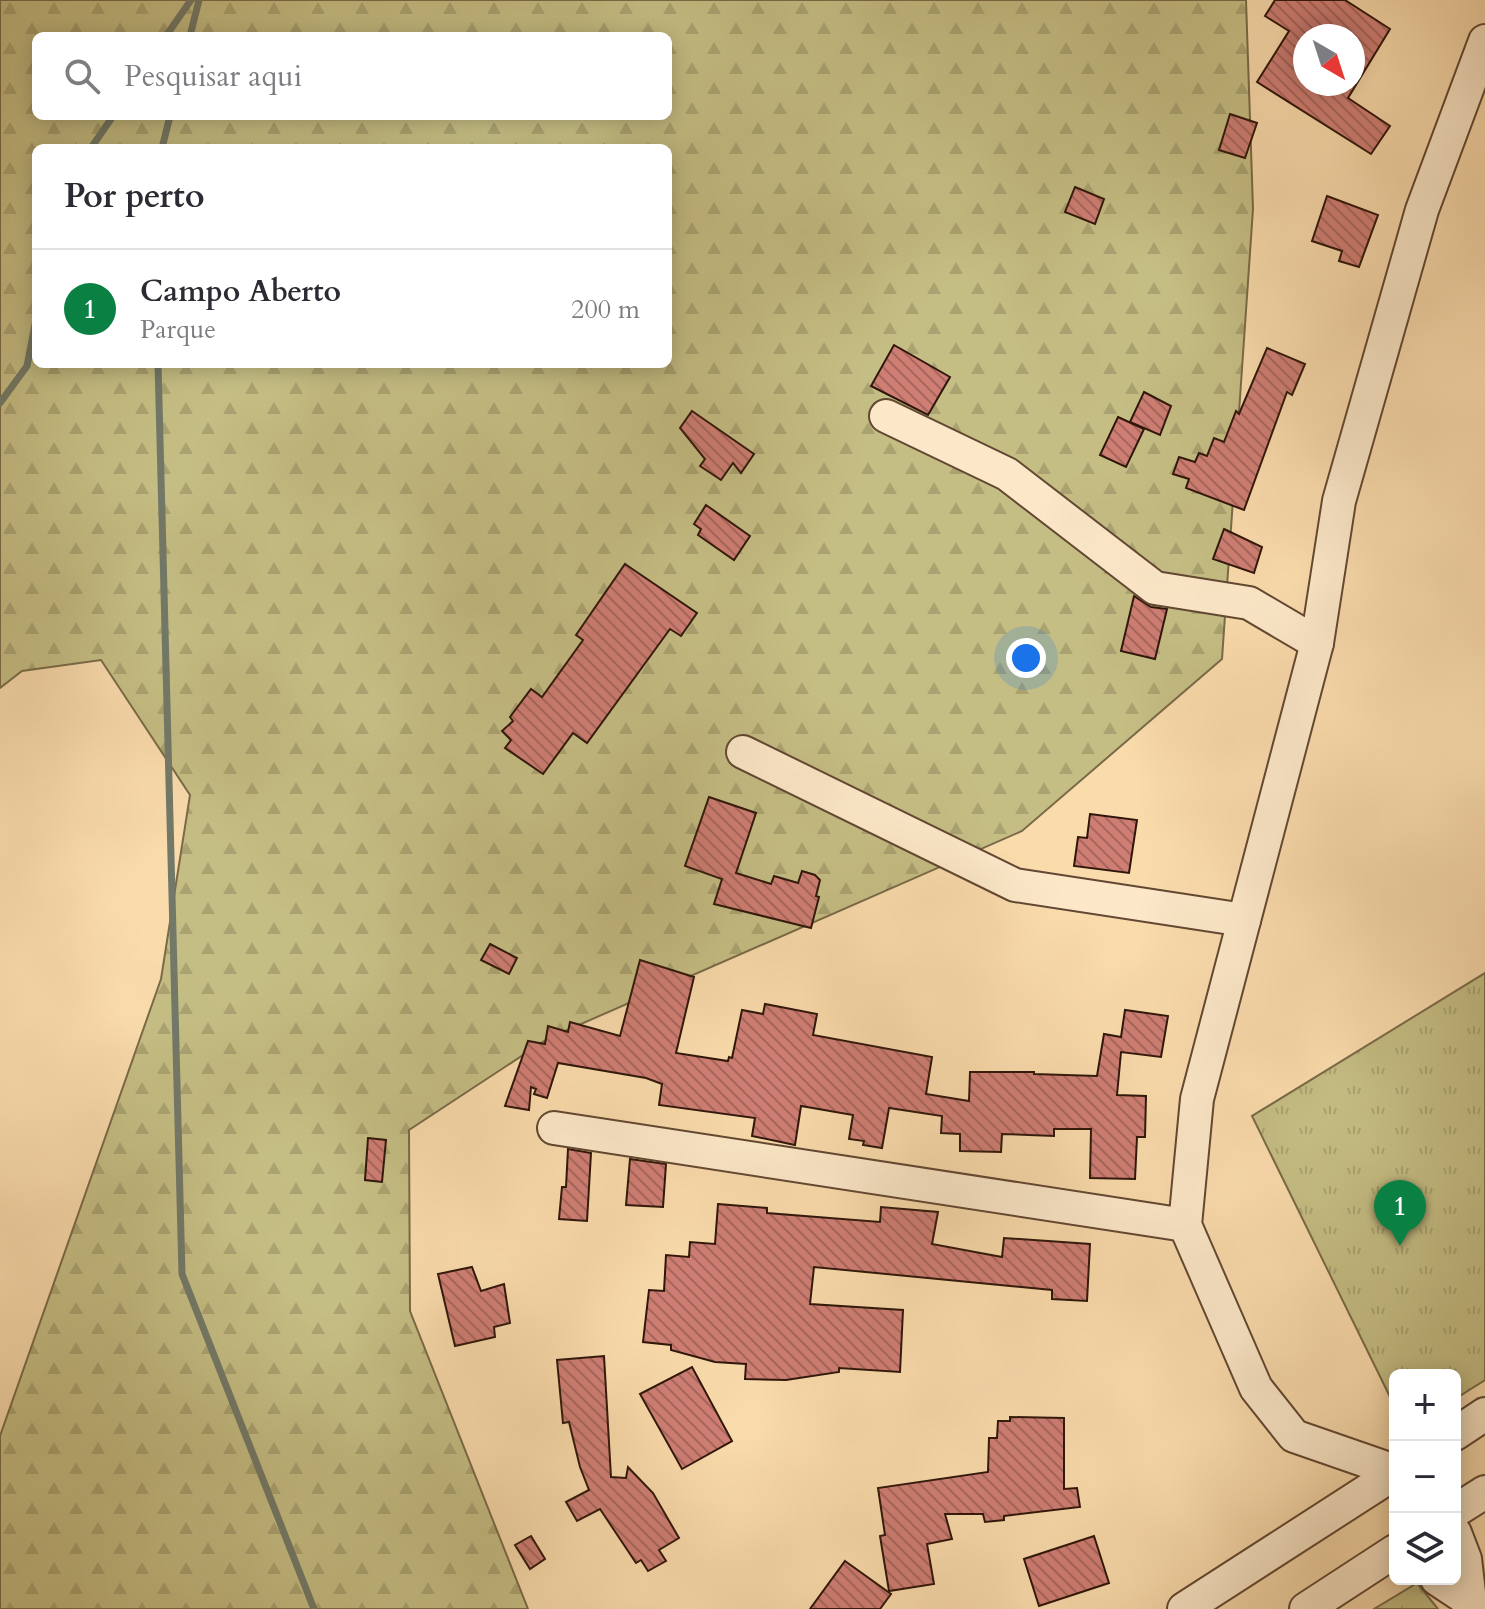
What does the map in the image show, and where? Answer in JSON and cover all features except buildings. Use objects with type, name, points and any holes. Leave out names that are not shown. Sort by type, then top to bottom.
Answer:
[{"type":"street","points":[[1389,1470],[1294,1436],[1256,1388],[1185,1225],[1197,1099],[1317,643],[1339,501],[1422,210],[1485,41]]},
{"type":"street","points":[[886,416],[1007,474],[1155,588],[1249,603],[1317,643]]},
{"type":"street","points":[[743,752],[1015,885],[1244,920]]},
{"type":"street","points":[[554,1128],[1185,1225]]},
{"type":"street","points":[[1461,1430],[1485,1414]]},
{"type":"street","points":[[1184,1609],[1389,1476]]},
{"type":"street","points":[[1461,1507],[1485,1492]]},
{"type":"street","points":[[1468,1545],[1474,1605]]},
{"type":"street","points":[[1306,1609],[1389,1555]]},
{"type":"street","points":[[1446,1585],[1474,1605]]},
{"type":"green space","points":[[0,0],[1246,0],[1253,209],[1222,659],[1022,831],[549,1038],[409,1130],[410,1311],[528,1609],[0,1609],[0,1436],[161,979],[190,795],[101,660],[22,671],[0,688]]},
{"type":"green space","points":[[1485,973],[1485,1380],[1461,1395],[1461,1369],[1389,1369],[1389,1395],[1252,1116]]},
{"type":"green space","points":[[1419,1585],[1438,1609],[1374,1609]]},
{"type":"waterway","points":[[169,32],[191,0]]},
{"type":"waterway","points":[[191,32],[199,0]]},
{"type":"waterway","points":[[94,144],[110,120]]},
{"type":"waterway","points":[[163,144],[169,120]]},
{"type":"waterway","points":[[0,403],[27,366],[32,340]]},
{"type":"waterway","points":[[158,368],[182,1274],[314,1609]]},
{"type":"place","name":"Campo Aberto","points":[[1400,1246]]}]
